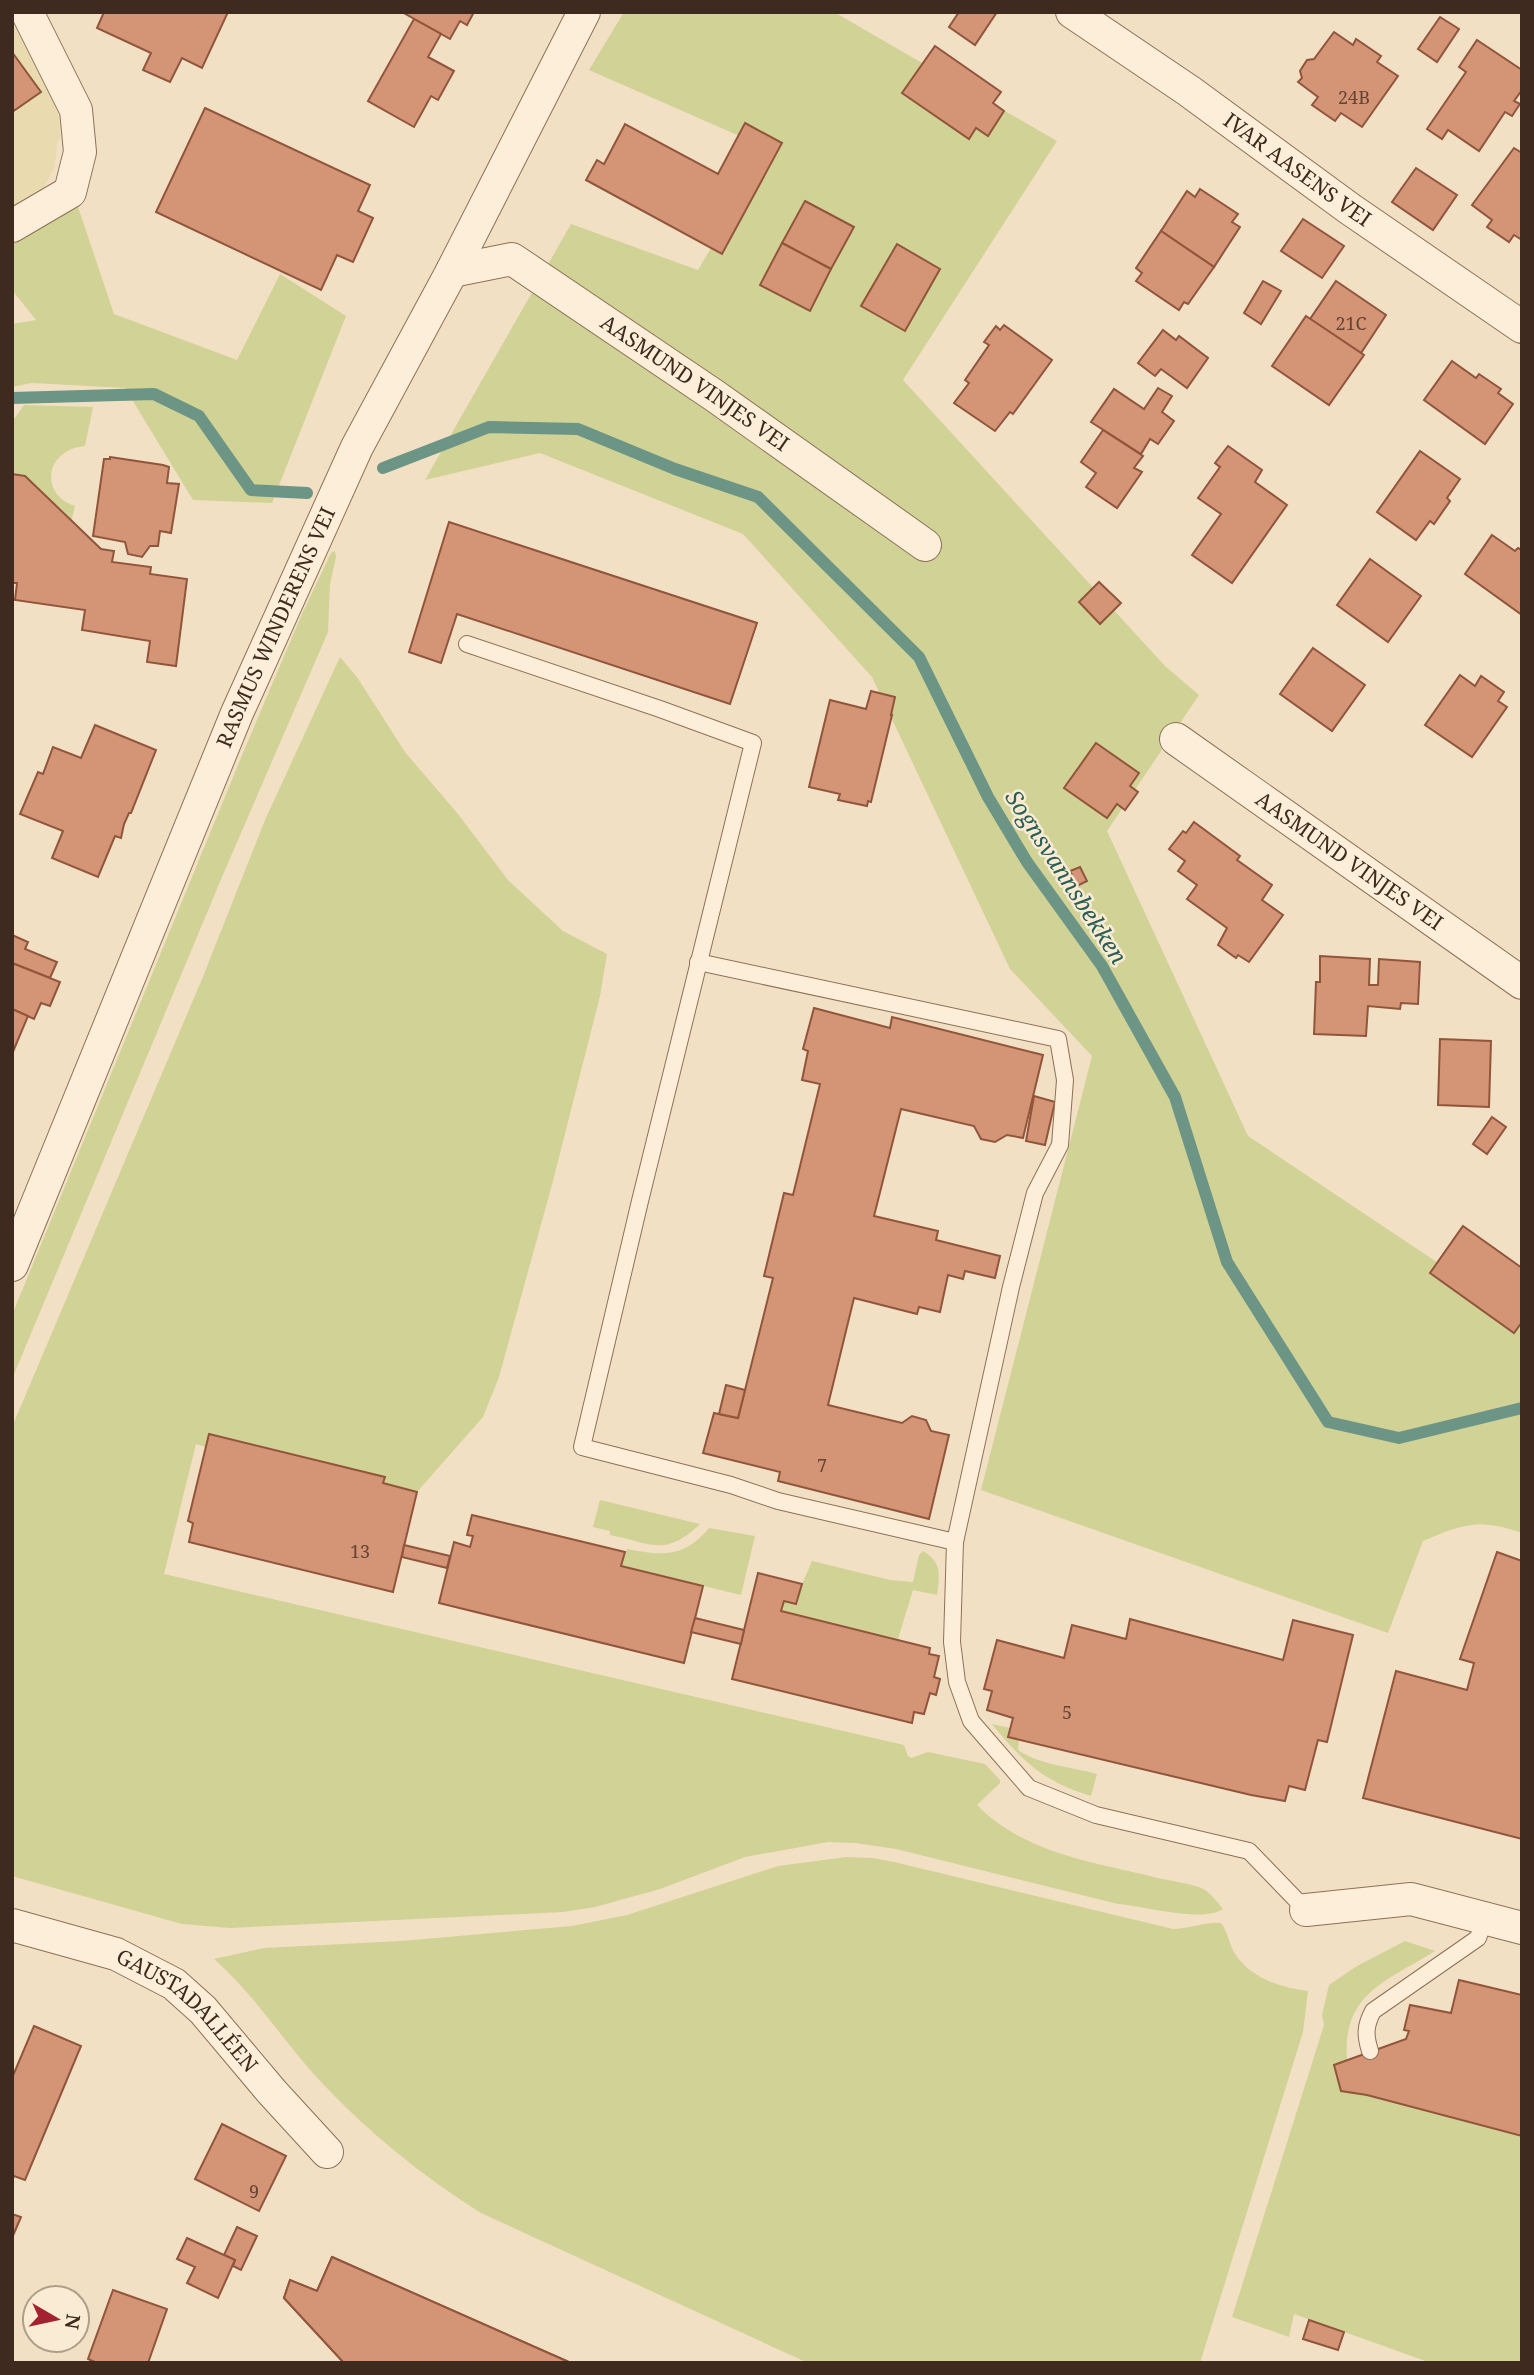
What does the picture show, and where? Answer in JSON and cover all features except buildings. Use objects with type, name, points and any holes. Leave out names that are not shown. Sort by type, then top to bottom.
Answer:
[{"type":"street","points":[[12,226],[69,192],[80,152],[76,110],[27,12]]},
{"type":"street","name":"RASMUS WINDERENS VEI","points":[[12,1265],[237,713],[357,447],[452,271],[584,12]]},
{"type":"street","name":"IVAR AASENS VEI","points":[[1072,12],[1189,91],[1350,209],[1522,327]]},
{"type":"street","name":"AASMUND VINJES VEI","points":[[452,271],[512,259],[715,396],[925,545]]},
{"type":"street","name":"AASMUND VINJES VEI","points":[[1176,739],[1522,984]]},
{"type":"street","points":[[1306,1910],[1411,1899],[1522,1928]]},
{"type":"street","name":"GAUSTADALLÉEN","points":[[12,1925],[116,1954],[170,1981],[203,2010],[327,2152]]},
{"type":"lane","points":[[467,645],[753,743],[582,1447],[731,1485],[778,1501],[955,1542]]},
{"type":"lane","points":[[698,962],[1058,1039],[1065,1080],[1060,1145],[1035,1193],[1011,1287],[955,1542],[952,1642],[957,1682],[971,1721],[1029,1788],[1096,1815],[1249,1851],[1306,1910]]},
{"type":"lane","points":[[1370,2051],[1365,2036],[1366,2024],[1373,2011],[1478,1938],[1485,1918]]},
{"type":"shaded area","points":[[12,22],[53,98],[59,119],[60,137],[55,167],[44,188],[12,208]]},
{"type":"green space","points":[[624,12],[834,12],[1057,141],[903,380],[1165,666],[1199,695],[1107,831],[1248,1136],[1522,1319],[1522,1533],[1483,1524],[1449,1530],[1423,1541],[1388,1633],[981,1490],[1092,1056],[1010,969],[872,677],[743,534],[540,453],[425,480],[571,224],[698,270],[769,149],[589,70]]},
{"type":"green space","points":[[75,198],[114,314],[237,360],[280,274],[346,316],[272,503],[193,500],[125,388],[32,383],[12,387],[12,324],[36,320],[12,290],[12,238]]},
{"type":"green space","points":[[24,405],[93,407],[85,446],[62,455],[55,463],[52,473],[55,492],[75,506],[72,518],[74,526],[12,574],[12,422]]},
{"type":"green space","points":[[335,551],[330,584],[328,632],[222,877],[12,1379],[12,1315],[245,748],[302,614],[331,553]]},
{"type":"green space","points":[[340,657],[357,677],[405,752],[458,814],[508,880],[563,931],[607,954],[600,996],[499,1377],[483,1417],[417,1492],[383,1483],[384,1477],[209,1434],[206,1447],[196,1444],[164,1574],[904,1745],[911,1758],[928,1752],[985,1764],[1000,1783],[977,1805],[996,1822],[1017,1835],[1085,1861],[1201,1888],[1223,1909],[1214,1913],[1187,1914],[1118,1904],[896,1849],[828,1842],[745,1857],[660,1889],[595,1907],[563,1912],[230,1928],[182,1924],[12,1876],[12,1427],[202,979],[265,820]]},
{"type":"green space","points":[[600,1500],[700,1524],[688,1535],[667,1545],[647,1544],[610,1535],[610,1531],[593,1527]]},
{"type":"green space","points":[[709,1528],[755,1536],[741,1595],[621,1566],[627,1549],[651,1553],[681,1550],[700,1538]]},
{"type":"green space","points":[[923,1551],[937,1565],[937,1595],[913,1590],[898,1639],[781,1611],[784,1601],[797,1604],[812,1561],[890,1580],[913,1582],[919,1555]]},
{"type":"green space","points":[[992,1724],[1010,1728],[1008,1737],[1019,1741],[1018,1750],[1026,1755],[1097,1774],[1091,1796],[1060,1784],[1035,1769]]},
{"type":"green space","points":[[847,1857],[894,1862],[1173,1929],[1221,1923],[1235,1954],[1250,1970],[1277,1984],[1308,1991],[1303,2032],[1200,2363],[808,2363],[481,2213],[459,2199],[396,2152],[338,2100],[306,2066],[243,1988],[214,1959],[264,1948],[401,1941],[572,1926],[627,1915],[778,1866]]},
{"type":"green space","points":[[1405,1941],[1435,1951],[1384,1981],[1360,2004],[1347,2037],[1347,2060],[1334,2065],[1342,2091],[1367,2095],[1522,2136],[1522,2363],[1431,2363],[1294,2314],[1289,2337],[1232,2317],[1324,2025],[1322,2015],[1329,1985],[1357,1966]]},
{"type":"waterway","name":"Sognsvannsbekken","points":[[12,398],[154,394],[199,416],[251,490],[307,493]]},
{"type":"waterway","name":"Sognsvannsbekken","points":[[383,468],[489,427],[578,429],[675,469],[758,497],[919,657],[988,797],[1027,862],[1102,966],[1175,1097],[1227,1262],[1328,1422],[1399,1438],[1522,1408]]}]
